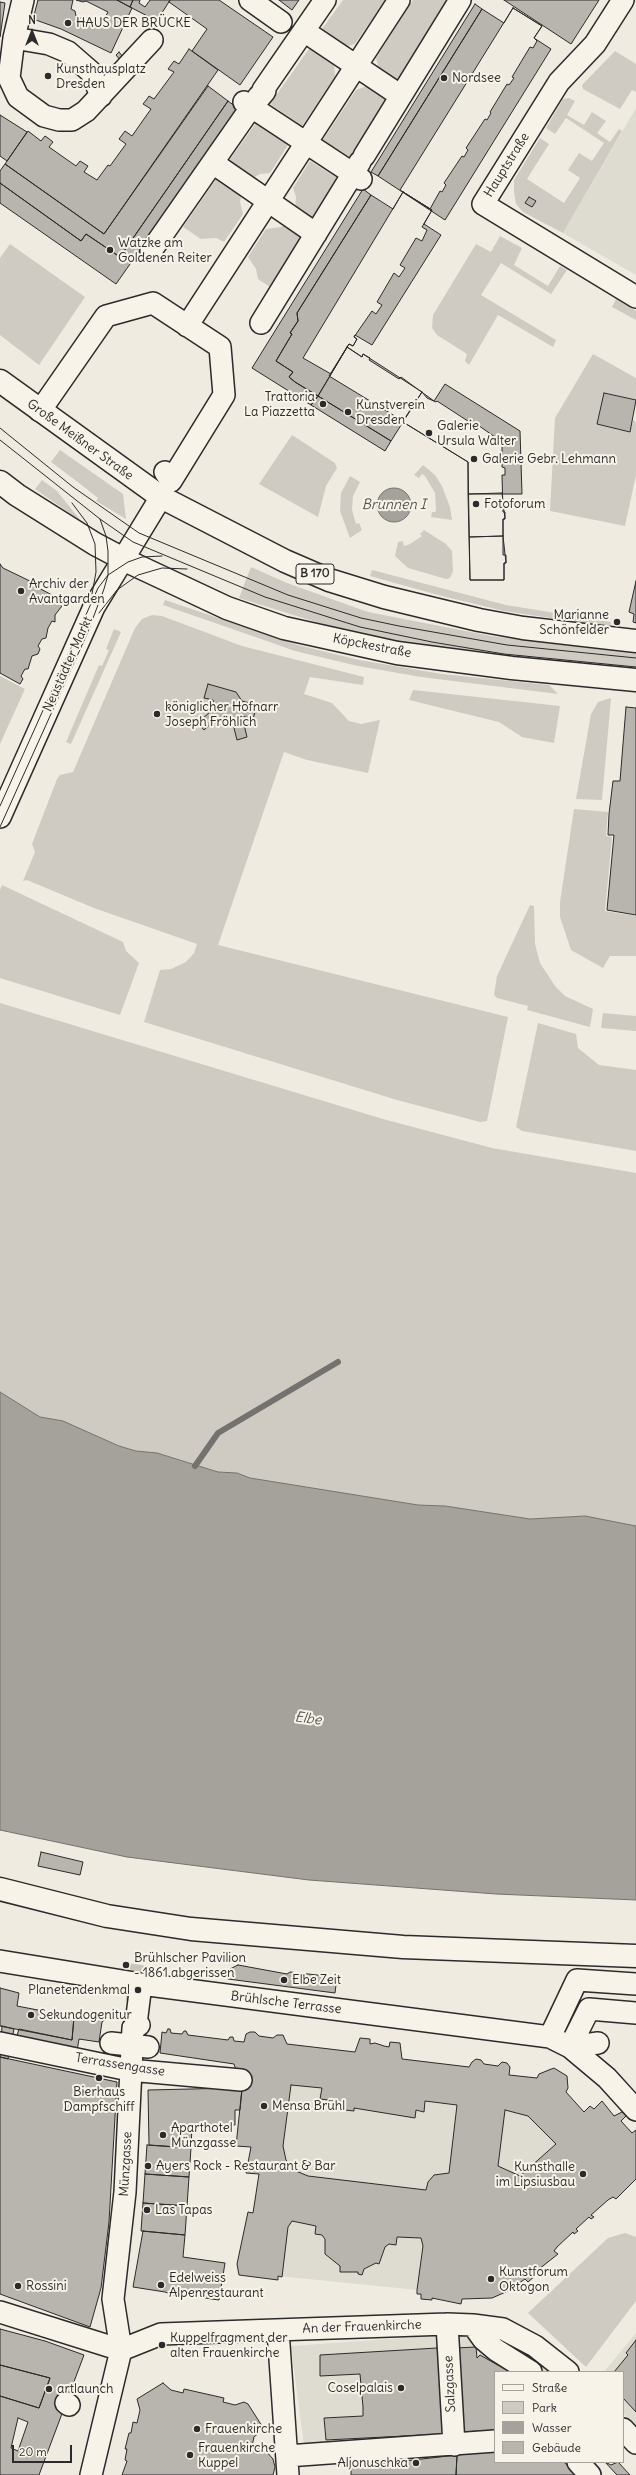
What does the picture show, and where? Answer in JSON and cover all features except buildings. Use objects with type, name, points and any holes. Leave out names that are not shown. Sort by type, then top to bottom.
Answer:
[{"type":"main road","name":"Große Meißner Straße","points":[[0,381],[52,402],[161,497]]},
{"type":"main road","points":[[0,482],[23,499],[122,559]]},
{"type":"main road","name":"B 170","points":[[161,497],[285,561],[354,589],[479,620],[523,628],[636,641]]},
{"type":"main road","name":"Köpckestraße","points":[[122,559],[227,608],[284,628],[397,653],[512,668],[636,680]]},
{"type":"main road","points":[[0,1889],[107,1916],[204,1931],[403,1947],[636,1956]]},
{"type":"street","points":[[23,0],[14,38],[9,78],[18,97],[44,116],[59,120],[72,120],[86,111],[152,40]]},
{"type":"street","points":[[250,0],[401,96]]},
{"type":"street","points":[[151,251],[254,99],[295,30],[325,0]]},
{"type":"street","points":[[190,321],[399,0]]},
{"type":"street","points":[[260,323],[360,168],[401,96],[460,0]]},
{"type":"street","name":"Hauptstraße","points":[[623,0],[595,44],[559,82],[483,204],[636,297]]},
{"type":"street","points":[[14,38],[49,44],[68,52],[91,72],[101,96]]},
{"type":"street","points":[[254,99],[306,143],[360,168]]},
{"type":"street","points":[[212,163],[316,234]]},
{"type":"street","points":[[52,402],[106,316],[153,303],[190,321],[220,347],[224,395],[171,481],[165,472]]},
{"type":"street","name":"Neustädter Markt","points":[[0,817],[88,619],[122,559],[161,497]]},
{"type":"street","name":"Brühlsche Terrasse","points":[[0,1961],[142,1984],[550,2037],[570,2047],[607,2078],[636,2110]]},
{"type":"street","points":[[550,2037],[577,1980],[594,1996],[630,2008]]},
{"type":"street","name":"Münzgasse","points":[[121,2350],[113,2299],[125,2192],[129,2070],[136,2032],[142,1984]]},
{"type":"street","points":[[570,2047],[594,1996],[636,1984]]},
{"type":"street","points":[[111,2044],[136,2032]]},
{"type":"street","name":"Terrassengasse","points":[[0,2043],[129,2070],[242,2080]]},
{"type":"street","points":[[570,2047],[598,2043]]},
{"type":"street","points":[[0,2312],[121,2350],[91,2475]]},
{"type":"street","name":"An der Frauenkirche","points":[[121,2350],[161,2334],[447,2324],[473,2325],[503,2329],[535,2346],[567,2371]]},
{"type":"street","name":"Salzgasse","points":[[447,2324],[454,2444]]},
{"type":"street","points":[[473,2325],[483,2339],[496,2350],[529,2371]]},
{"type":"street","points":[[278,2330],[287,2466],[348,2452],[494,2441]]},
{"type":"street","points":[[624,2430],[636,2443]]},
{"type":"street","points":[[579,2463],[590,2475]]},
{"type":"shaded area","points":[[636,108],[636,275],[563,233]]},
{"type":"shaded area","points":[[170,2029],[172,2033],[181,2034],[186,2031],[188,2035],[228,2040],[230,2037],[233,2037],[234,2041],[244,2042],[246,2034],[250,2032],[255,2032],[259,2036],[273,2038],[277,2035],[283,2035],[287,2044],[355,2052],[360,2038],[370,2039],[370,2044],[375,2043],[387,2047],[389,2047],[390,2042],[400,2043],[402,2059],[469,2067],[476,2059],[481,2060],[484,2064],[498,2066],[502,2062],[507,2063],[510,2067],[510,2075],[537,2078],[539,2074],[550,2068],[565,2074],[568,2088],[566,2092],[584,2112],[555,2142],[556,2144],[505,2191],[558,2248],[554,2251],[558,2254],[535,2273],[536,2275],[528,2282],[524,2279],[508,2291],[492,2298],[462,2299],[461,2304],[417,2294],[417,2290],[278,2276],[278,2280],[239,2275],[237,2264],[248,2212],[253,2212],[259,2174],[246,2173],[251,2147],[234,2064],[160,2053],[162,2032],[165,2032]]},
{"type":"shaded area","points":[[636,2333],[636,2427],[624,2414],[624,2371],[605,2371]]},
{"type":"shaded area","points":[[459,2334],[504,2337],[562,2371],[494,2371],[494,2445],[306,2461],[291,2346]]},
{"type":"green space","points":[[343,0],[385,0],[355,44],[345,47],[319,33]]},
{"type":"green space","points":[[413,0],[451,0],[399,87],[379,69],[376,58]]},
{"type":"green space","points":[[311,46],[334,61],[335,76],[302,126],[270,104]]},
{"type":"green space","points":[[615,51],[636,64],[636,92],[632,90],[620,109],[583,89],[582,85]]},
{"type":"green space","points":[[370,85],[391,99],[355,160],[323,140],[356,90]]},
{"type":"green space","points":[[569,98],[575,101],[567,115],[584,125],[592,112],[606,121],[597,133],[610,142],[619,129],[622,131],[563,233],[523,212],[516,204],[514,180],[540,138],[549,144],[527,179],[564,203],[580,178],[568,170],[579,153],[592,161],[604,143],[566,118],[555,134],[546,128],[563,99]]},
{"type":"green space","points":[[256,123],[288,145],[270,173],[260,174],[249,180],[226,165]]},
{"type":"green space","points":[[310,161],[342,181],[315,226],[295,209],[296,197],[293,188]]},
{"type":"green space","points":[[219,175],[242,191],[240,202],[243,214],[224,242],[216,238],[201,239],[183,227]]},
{"type":"green space","points":[[288,222],[309,236],[276,291],[258,279],[256,269],[248,257],[266,229],[281,227]]},
{"type":"green space","points":[[500,236],[522,248],[514,265],[548,286],[560,266],[567,270],[551,294],[501,263],[481,295],[556,340],[553,347],[498,315],[469,365],[465,361],[467,354],[437,335],[432,328],[433,315],[476,244],[491,252]]},
{"type":"green space","points":[[10,244],[85,297],[39,365],[0,335],[0,258]]},
{"type":"green space","points":[[616,299],[636,311],[636,320],[612,307]]},
{"type":"green space","points":[[593,354],[636,378],[636,400],[604,393],[597,424],[630,432],[633,420],[636,422],[636,475],[625,526],[550,511],[555,418]]},
{"type":"green space","points":[[292,435],[335,463],[337,468],[326,486],[318,517],[259,484]]},
{"type":"green space","points":[[60,450],[123,494],[126,519],[96,501],[98,498],[51,462]]},
{"type":"green space","points":[[423,465],[435,475],[442,486],[450,507],[452,520],[431,517],[432,512],[435,512],[436,510],[435,493],[425,476],[422,474],[419,478],[414,475]]},
{"type":"green space","points":[[350,476],[360,482],[353,496],[352,510],[356,524],[359,523],[362,530],[350,538],[340,511],[341,493]]},
{"type":"green space","points":[[42,480],[57,491],[81,521],[35,489]]},
{"type":"green space","points":[[424,530],[446,544],[452,551],[453,571],[450,578],[446,579],[408,568],[395,556],[398,542],[403,541],[404,546],[410,544],[422,536],[420,534]]},
{"type":"green space","points":[[251,567],[287,583],[368,612],[491,636],[636,654],[636,671],[499,657],[417,645],[332,627],[239,598]]},
{"type":"green space","points":[[372,570],[506,605],[611,622],[610,627],[504,611],[370,576]]},
{"type":"green space","points":[[165,600],[298,645],[359,660],[442,674],[549,685],[558,694],[421,677],[358,666],[295,651],[163,605]]},
{"type":"green space","points":[[152,615],[162,616],[242,646],[364,677],[363,685],[310,677],[304,694],[332,703],[349,721],[361,724],[380,720],[368,773],[307,760],[284,752],[218,945],[508,1017],[487,1121],[480,1122],[397,1100],[144,1022],[160,970],[171,969],[186,962],[194,953],[197,944],[94,908],[27,880],[23,881],[35,852],[32,844],[57,779],[60,775],[73,772],[135,628],[142,619]]},
{"type":"green space","points":[[114,629],[121,632],[71,744],[66,742],[99,665],[102,666],[109,650],[106,649]]},
{"type":"green space","points":[[0,676],[25,689],[0,744]]},
{"type":"green space","points":[[413,690],[560,706],[554,743],[522,737],[499,722],[409,700]]},
{"type":"green space","points":[[611,698],[602,800],[576,799],[591,714],[598,702]]},
{"type":"green space","points":[[574,809],[608,812],[606,836],[612,837],[605,911],[636,916],[636,956],[610,956],[603,968],[571,950],[560,917],[560,902]]},
{"type":"green space","points":[[2,885],[123,942],[126,951],[139,963],[120,1015],[0,978],[0,890]]},
{"type":"green space","points":[[530,905],[534,906],[535,944],[540,963],[555,986],[565,996],[593,1009],[590,1027],[527,1010],[528,1006],[497,998],[494,995],[497,976]]},
{"type":"green space","points":[[0,1003],[383,1119],[492,1148],[636,1173],[636,1526],[585,1516],[530,1519],[445,1506],[418,1505],[250,1478],[237,1473],[218,1472],[157,1453],[136,1451],[119,1446],[63,1421],[40,1417],[0,1392]]},
{"type":"green space","points":[[603,1013],[636,1016],[636,1031],[601,1028]]},
{"type":"green space","points":[[538,1023],[576,1034],[578,1048],[599,1065],[636,1070],[636,1151],[522,1131],[516,1127]]},
{"type":"green space","points":[[625,2233],[636,2237],[636,2301],[586,2367],[528,2313],[608,2238]]},
{"type":"water","name":"Brunnen I","points":[[391,488],[397,488],[406,493],[410,499],[410,511],[406,517],[397,522],[391,522],[382,517],[377,508],[377,502],[382,493]]},
{"type":"water","name":"Elbe","points":[[0,1392],[40,1417],[63,1421],[119,1446],[136,1451],[157,1453],[218,1472],[237,1473],[250,1478],[418,1505],[445,1506],[530,1519],[585,1516],[636,1526],[636,1900],[496,1894],[309,1880],[127,1857],[0,1830]]},
{"type":"waterway","points":[[195,1466],[218,1433],[338,1362]]},
{"type":"tunnel","points":[[136,2002],[141,1965]]},
{"type":"tram line","points":[[0,428],[73,487],[139,533],[288,595],[361,618],[399,626],[507,645],[636,658]]},
{"type":"tram line","points":[[0,440],[100,519],[133,542],[265,597],[360,627],[432,642],[504,654],[636,667]]},
{"type":"tram line","points":[[72,503],[87,523],[95,544],[96,572],[92,594]]},
{"type":"tram line","points":[[0,827],[87,634],[104,589],[108,575],[108,551],[106,536],[100,519]]},
{"type":"tram line","points":[[0,806],[98,588],[108,575],[128,562],[142,557],[162,556]]},
{"type":"tram line","points":[[99,613],[117,590],[138,575],[162,568],[187,569]]},
{"type":"place","name":"HAUS DER BRÜCKE","points":[[68,23]]},
{"type":"place","name":"Kunsthausplatz Dresden","points":[[48,76]]},
{"type":"place","name":"Nordsee","points":[[444,78]]},
{"type":"place","name":"Watzke am Goldenen Reiter","points":[[110,250]]},
{"type":"place","name":"Trattoria La Piazzetta","points":[[323,404]]},
{"type":"place","name":"Kunstverein Dresden","points":[[348,412]]},
{"type":"place","name":"Galerie Ursula Walter","points":[[429,433]]},
{"type":"place","name":"Galerie Gebr. Lehmann","points":[[474,459]]},
{"type":"place","name":"Fotoforum","points":[[476,504]]},
{"type":"place","name":"Archiv der Avantgarden","points":[[21,591]]},
{"type":"place","name":"Marianne Schönfelder","points":[[617,622]]},
{"type":"place","name":"königlicher Hofnarr Joseph Fröhlich","points":[[157,714]]},
{"type":"place","name":"Brühlscher Pavilion - 1861 abgerissen","points":[[126,1965]]},
{"type":"place","name":"Elbe Zeit","points":[[284,1980]]},
{"type":"place","name":"Planetendenkmal","points":[[138,1990]]},
{"type":"place","name":"Sekundogenitur","points":[[31,2015]]},
{"type":"place","name":"Bierhaus Dampfschiff","points":[[99,2078]]},
{"type":"place","name":"Mensa Brühl","points":[[264,2106]]},
{"type":"place","name":"Aparthotel Münzgasse","points":[[163,2135]]},
{"type":"place","name":"Ayers Rock - Restaurant & Bar","points":[[148,2166]]},
{"type":"place","name":"Kunsthalle im Lipsiusbau","points":[[583,2174]]},
{"type":"place","name":"Las Tapas","points":[[147,2210]]},
{"type":"place","name":"Kunstforum Oktogon","points":[[491,2279]]},
{"type":"place","name":"Edelweiss Alpenrestaurant","points":[[161,2285]]},
{"type":"place","name":"Rossini","points":[[18,2286]]},
{"type":"place","name":"Kuppelfragment der alten Frauenkirche","points":[[162,2345]]},
{"type":"place","name":"Coselpalais","points":[[401,2388]]},
{"type":"place","name":"artlaunch","points":[[49,2389]]},
{"type":"place","name":"Frauenkirche","points":[[197,2429]]},
{"type":"place","name":"Frauenkirche Kuppel","points":[[190,2455]]},
{"type":"place","name":"Aljonuschka","points":[[416,2463]]}]
